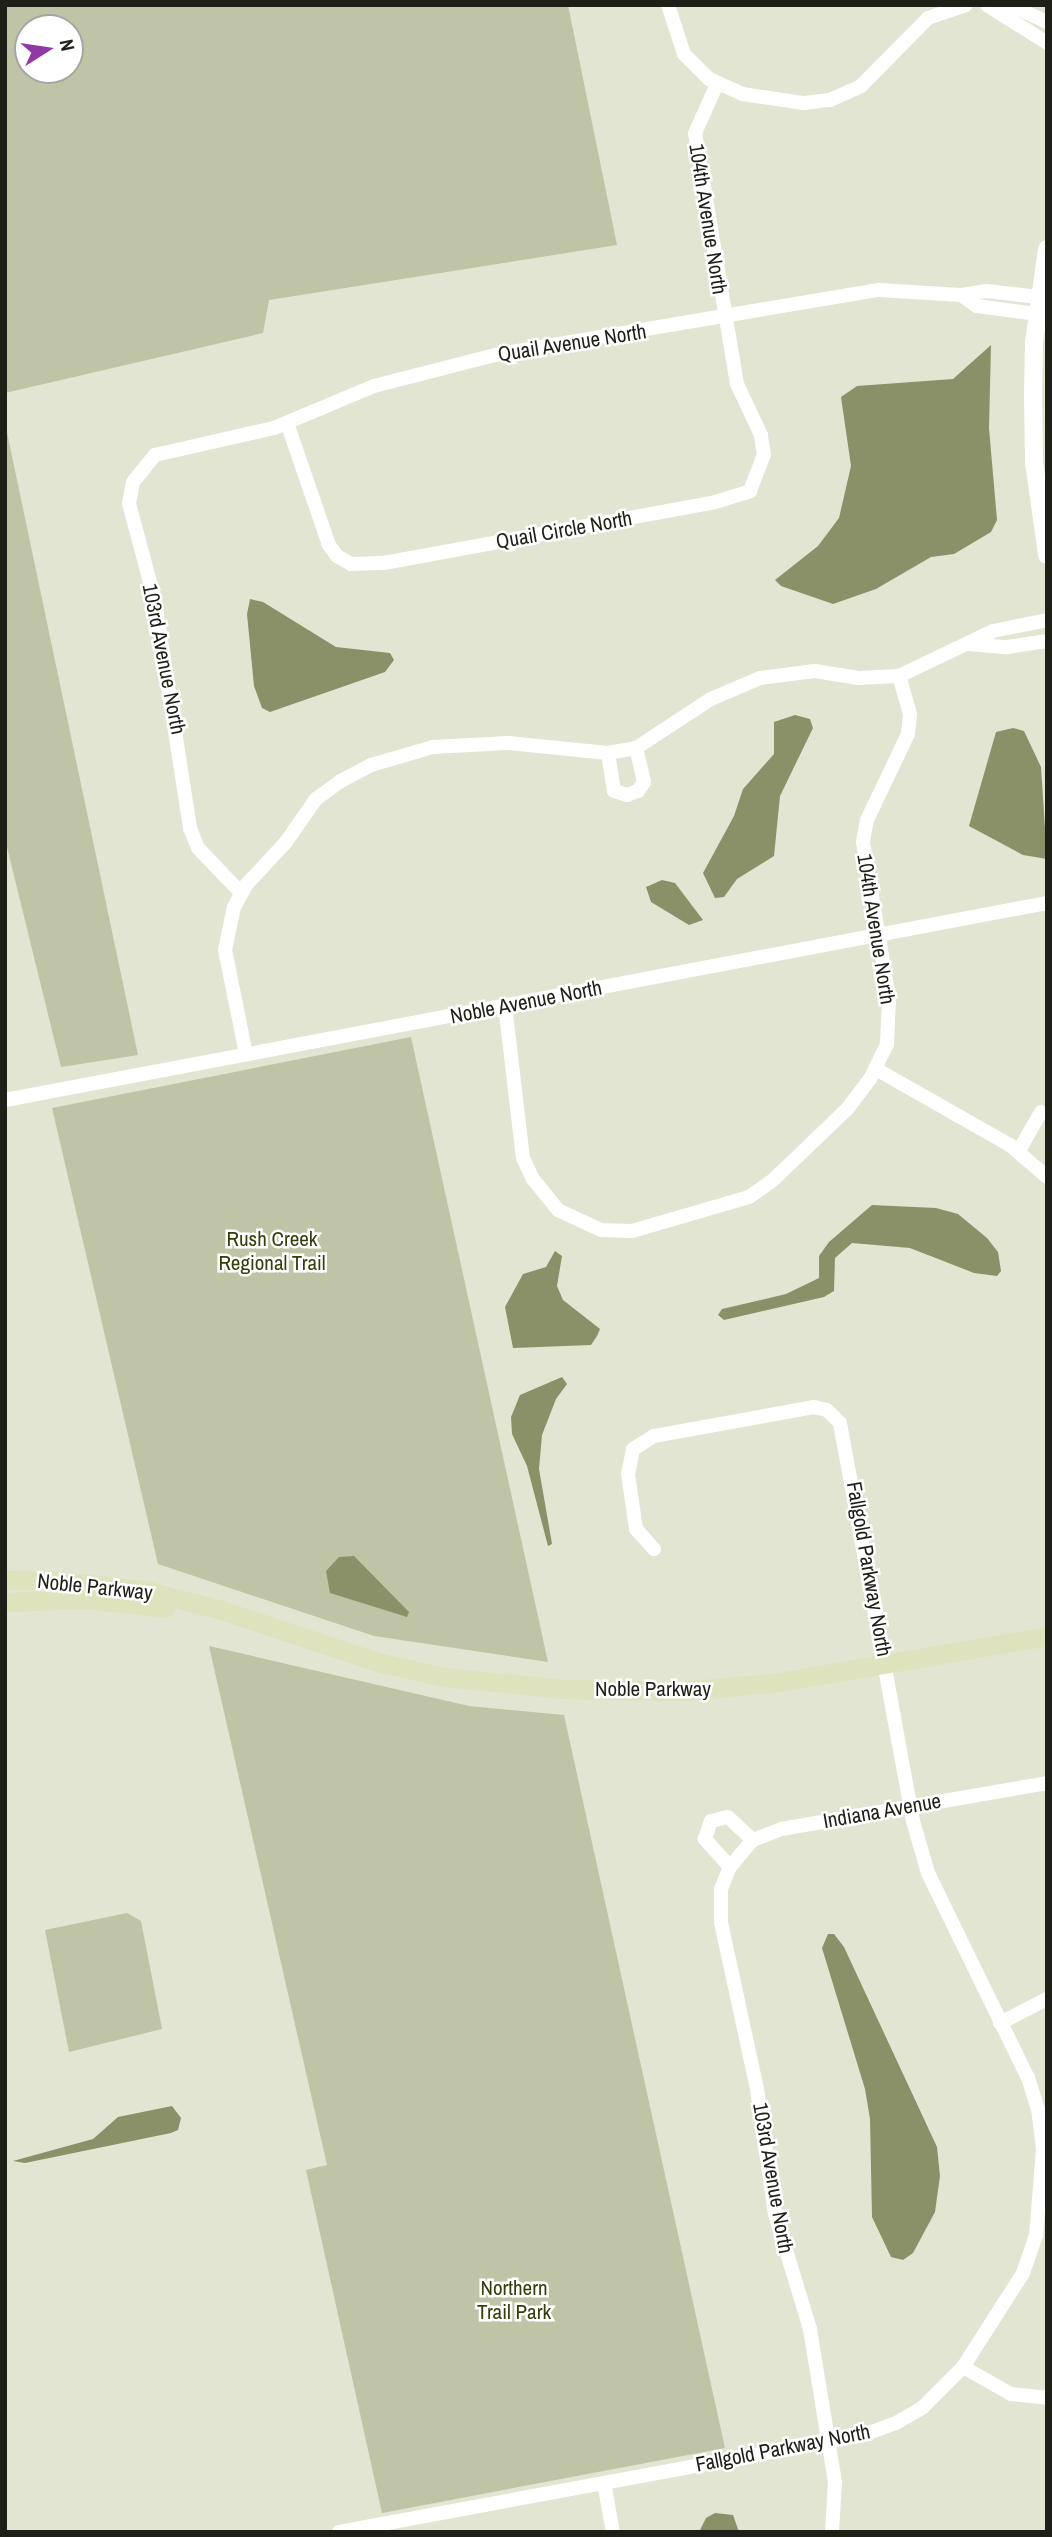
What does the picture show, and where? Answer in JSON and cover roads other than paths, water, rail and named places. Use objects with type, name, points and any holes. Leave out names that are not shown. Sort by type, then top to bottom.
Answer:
[{"type":"main road","name":"Noble Parkway","points":[[5,1580],[48,1580],[148,1591],[221,1610],[262,1627]]},
{"type":"main road","name":"Noble Parkway","points":[[5,1602],[126,1602],[262,1627],[444,1677],[565,1689],[721,1689],[1047,1636]]},
{"type":"street","points":[[668,5],[684,54],[717,84],[790,103],[817,102],[852,91],[886,75],[928,18],[965,5]]},
{"type":"street","points":[[919,5],[928,18]]},
{"type":"street","points":[[991,7],[1019,9],[1047,22]]},
{"type":"street","points":[[991,7],[1047,43]]},
{"type":"street","name":"104th Avenue North","points":[[717,84],[695,133],[723,317]]},
{"type":"street","points":[[1047,249],[1038,305],[1033,427],[1047,555]]},
{"type":"street","name":"Quail Avenue North","points":[[192,444],[288,424],[374,386],[440,366],[879,290],[961,295],[986,291],[1038,305]]},
{"type":"street","name":"Quail Circle North","points":[[288,424],[329,545],[337,556],[351,564],[384,563],[740,496],[750,491],[759,477],[764,455],[761,435],[737,384],[723,317]]},
{"type":"street","name":"103rd Avenue North","points":[[192,444],[169,450],[142,467],[133,482],[129,503],[155,601],[190,828],[198,848],[241,893]]},
{"type":"street","points":[[246,1054],[225,950],[227,929],[241,893],[316,799],[370,765],[433,747],[469,744],[608,753],[636,748],[711,699],[760,678],[815,671],[858,678],[899,676],[993,631],[1047,621]]},
{"type":"street","points":[[970,644],[1007,647],[1047,641]]},
{"type":"street","name":"104th Avenue North","points":[[505,1006],[523,1157],[533,1179],[558,1210],[601,1230],[632,1231],[749,1197],[820,1137],[876,1069],[887,1044],[890,1019],[863,842],[867,820],[908,734],[910,714],[899,676]]},
{"type":"street","points":[[608,753],[614,791],[626,794],[638,791],[644,782],[636,748]]},
{"type":"street","name":"Noble Avenue North","points":[[5,1100],[1047,903]]},
{"type":"street","points":[[876,1069],[1018,1152],[1047,1177]]},
{"type":"street","points":[[1018,1152],[1041,1112]]},
{"type":"street","name":"Fallgold Parkway North","points":[[339,2532],[829,2442],[896,2423],[922,2408],[963,2367],[1023,2273],[1036,2236],[1045,2195],[1038,2110],[1028,2078],[928,1873],[911,1805],[854,1481],[840,1423],[827,1410],[814,1407],[654,1436],[633,1449],[628,1474],[636,1529],[654,1549]]},
{"type":"street","name":"Indiana Avenue","points":[[730,1867],[753,1840],[782,1829],[1047,1783]]},
{"type":"street","points":[[730,1867],[705,1839],[711,1821],[728,1817],[753,1840]]},
{"type":"street","name":"103rd Avenue North","points":[[730,1867],[721,1889],[721,1922],[757,2089],[775,2214],[810,2329],[835,2482],[832,2532]]},
{"type":"street","points":[[1000,2022],[1047,1999]]},
{"type":"street","points":[[963,2367],[988,2385],[1011,2394],[1047,2398]]},
{"type":"street","points":[[604,2483],[613,2532]]},
{"type":"park label","name":"Rush Creek Regional Trail","points":[[272,1251]]},
{"type":"park label","name":"Northern Trail Park","points":[[514,2300]]}]
